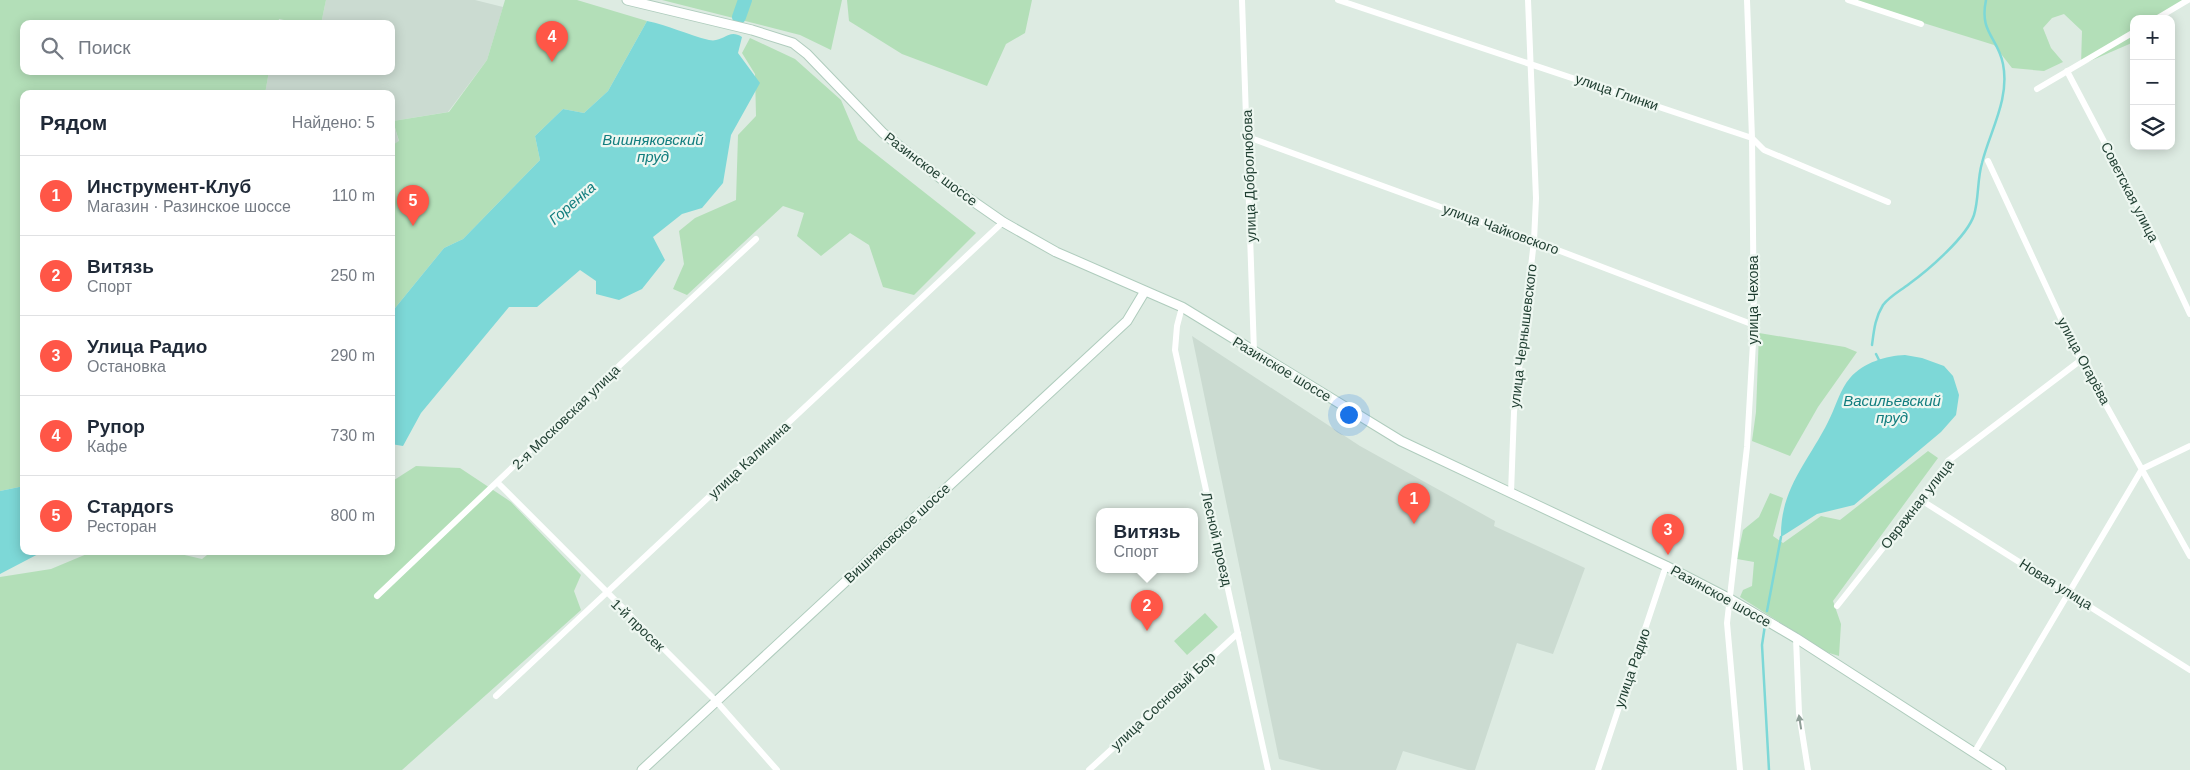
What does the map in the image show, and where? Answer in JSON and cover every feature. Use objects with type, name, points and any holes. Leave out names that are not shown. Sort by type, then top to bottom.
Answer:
[{"type":"main road","name":"Разинское шоссе","points":[[627,0],[752,30],[793,43],[807,54],[882,133],[1003,222],[1056,252],[1182,307],[1401,441],[1666,566],[1730,599],[1796,638],[2001,770]]},
{"type":"main road","name":"Вишняковское шоссе","points":[[642,770],[1127,321],[1145,291]]},
{"type":"street","name":"улица Добролюбова","points":[[1242,0],[1254,352]]},
{"type":"street","name":"улица Глинки","points":[[1338,0],[1752,138],[1764,150],[1888,202]]},
{"type":"street","name":"улица Чернышевского","points":[[1510,493],[1514,412],[1534,241],[1536,198],[1528,0]]},
{"type":"street","name":"улица Чехова","points":[[1740,770],[1726,623],[1748,439],[1754,325],[1748,0]]},
{"type":"street","points":[[1848,0],[1921,24]]},
{"type":"street","points":[[2163,15],[2188,0]]},
{"type":"street","points":[[2037,88],[2130,34]]},
{"type":"street","name":"Советская улица","points":[[2067,71],[2153,235],[2190,314]]},
{"type":"street","name":"улица Чайковского","points":[[1248,137],[1534,241],[1754,325]]},
{"type":"street","name":"улица Огарёва","points":[[1988,161],[2081,360],[2190,556]]},
{"type":"street","name":"улица Калинина","points":[[496,696],[1003,222]]},
{"type":"street","name":"2-я Московская улица","points":[[376,596],[756,239]]},
{"type":"street","name":"Лесной проезд","points":[[1182,307],[1177,326],[1175,350],[1268,770]]},
{"type":"street","name":"Овражная улица","points":[[1837,606],[1921,500],[1948,461],[2081,360]]},
{"type":"street","points":[[1974,753],[2142,469],[2190,446]]},
{"type":"street","name":"1-й просек","points":[[497,482],[716,701],[777,770]]},
{"type":"street","name":"Новая улица","points":[[1921,500],[2070,592],[2190,670]]},
{"type":"street","name":"улица Радио","points":[[1598,770],[1666,566]]},
{"type":"street","name":"улица Сосновый Бор","points":[[1089,770],[1238,633]]},
{"type":"street","points":[[1796,638],[1799,713],[1808,770]]},
{"type":"shaded area","points":[[326,0],[475,0],[503,7],[487,60],[448,112],[395,121],[395,90],[266,90],[268,75],[395,75],[395,20],[322,20]]},
{"type":"shaded area","points":[[395,128],[399,142],[395,144]]},
{"type":"shaded area","points":[[1192,336],[1360,446],[1495,521],[1494,526],[1585,568],[1553,654],[1517,643],[1475,770],[1468,770],[1403,751],[1396,770],[1321,770],[1279,759]]},
{"type":"green space","points":[[0,0],[326,0],[322,20],[20,20],[20,75],[268,75],[266,90],[20,90],[20,487],[0,491]]},
{"type":"green space","points":[[505,0],[577,0],[647,21],[608,91],[584,113],[563,109],[535,136],[540,160],[463,239],[444,248],[395,308],[395,144],[399,141],[395,121],[449,112],[487,60]]},
{"type":"green space","points":[[662,0],[842,0],[831,50],[800,35]]},
{"type":"green space","points":[[847,0],[1032,0],[1025,33],[1006,44],[987,86],[902,54],[849,21]]},
{"type":"green space","points":[[1850,0],[2183,0],[2161,15],[2130,15],[2130,44],[2081,65],[2082,31],[2064,14],[2052,18],[2043,28],[2051,48],[2063,62],[2044,71],[2012,68],[1994,45]]},
{"type":"green space","points":[[750,38],[795,59],[841,100],[858,140],[976,233],[914,295],[883,287],[869,245],[850,233],[821,256],[797,236],[804,213],[783,206],[687,295],[673,289],[684,264],[679,231],[695,218],[736,200],[738,135],[756,116],[755,74],[742,53]]},
{"type":"green space","points":[[1759,333],[1845,347],[1857,352],[1818,407],[1790,456],[1752,441],[1756,412]]},
{"type":"green space","points":[[1928,451],[1938,458],[1833,601],[1841,624],[1839,656],[1826,652],[1740,597],[1743,590],[1752,586],[1754,562],[1737,559],[1743,530],[1759,517],[1770,493],[1783,498],[1773,536],[1783,543],[1821,516],[1840,520]]},
{"type":"green space","points":[[416,466],[460,468],[511,502],[581,575],[574,591],[581,610],[402,770],[0,770],[0,577],[51,569],[84,555],[184,555],[202,559],[207,555],[395,555],[395,479]]},
{"type":"green space","points":[[1205,613],[1218,627],[1187,655],[1174,641]]},
{"type":"water","name":"Вишняковский пруд","points":[[647,21],[709,40],[719,40],[733,34],[742,37],[738,53],[760,83],[731,135],[723,183],[702,208],[682,214],[653,237],[665,260],[642,289],[619,300],[596,294],[596,281],[580,270],[537,307],[509,307],[421,413],[403,446],[395,445],[395,308],[444,248],[463,239],[540,160],[535,136],[563,109],[584,113],[608,91]]},
{"type":"water","name":"Васильевский пруд","points":[[1905,355],[1922,358],[1944,366],[1953,376],[1959,395],[1956,415],[1941,432],[1854,505],[1817,514],[1781,537],[1785,504],[1790,490],[1828,422],[1846,383],[1856,372],[1869,364],[1883,358]]},
{"type":"water","points":[[20,487],[20,555],[36,555],[0,574],[0,491]]},
{"type":"waterway","name":"Горенка","points":[[739,17],[745,0]]},
{"type":"waterway","points":[[1872,345],[1874,329],[1883,305],[1946,253],[1970,224],[1974,215],[1980,169],[2002,102],[2004,90],[2001,55],[1987,28],[1985,20],[1986,0]]},
{"type":"waterway","points":[[1876,354],[1879,360]]},
{"type":"waterway","points":[[1767,611],[1781,537]]},
{"type":"waterway","points":[[1765,625],[1762,645],[1769,770]]},
{"type":"place","name":"Рупор","points":[[552,62]]},
{"type":"place","name":"Стардогs","points":[[413,226]]},
{"type":"place","name":"Инструмент-Клуб","points":[[1414,524]]},
{"type":"place","name":"Улица Радио","points":[[1668,555]]},
{"type":"place","name":"Витязь","points":[[1147,631]]}]
